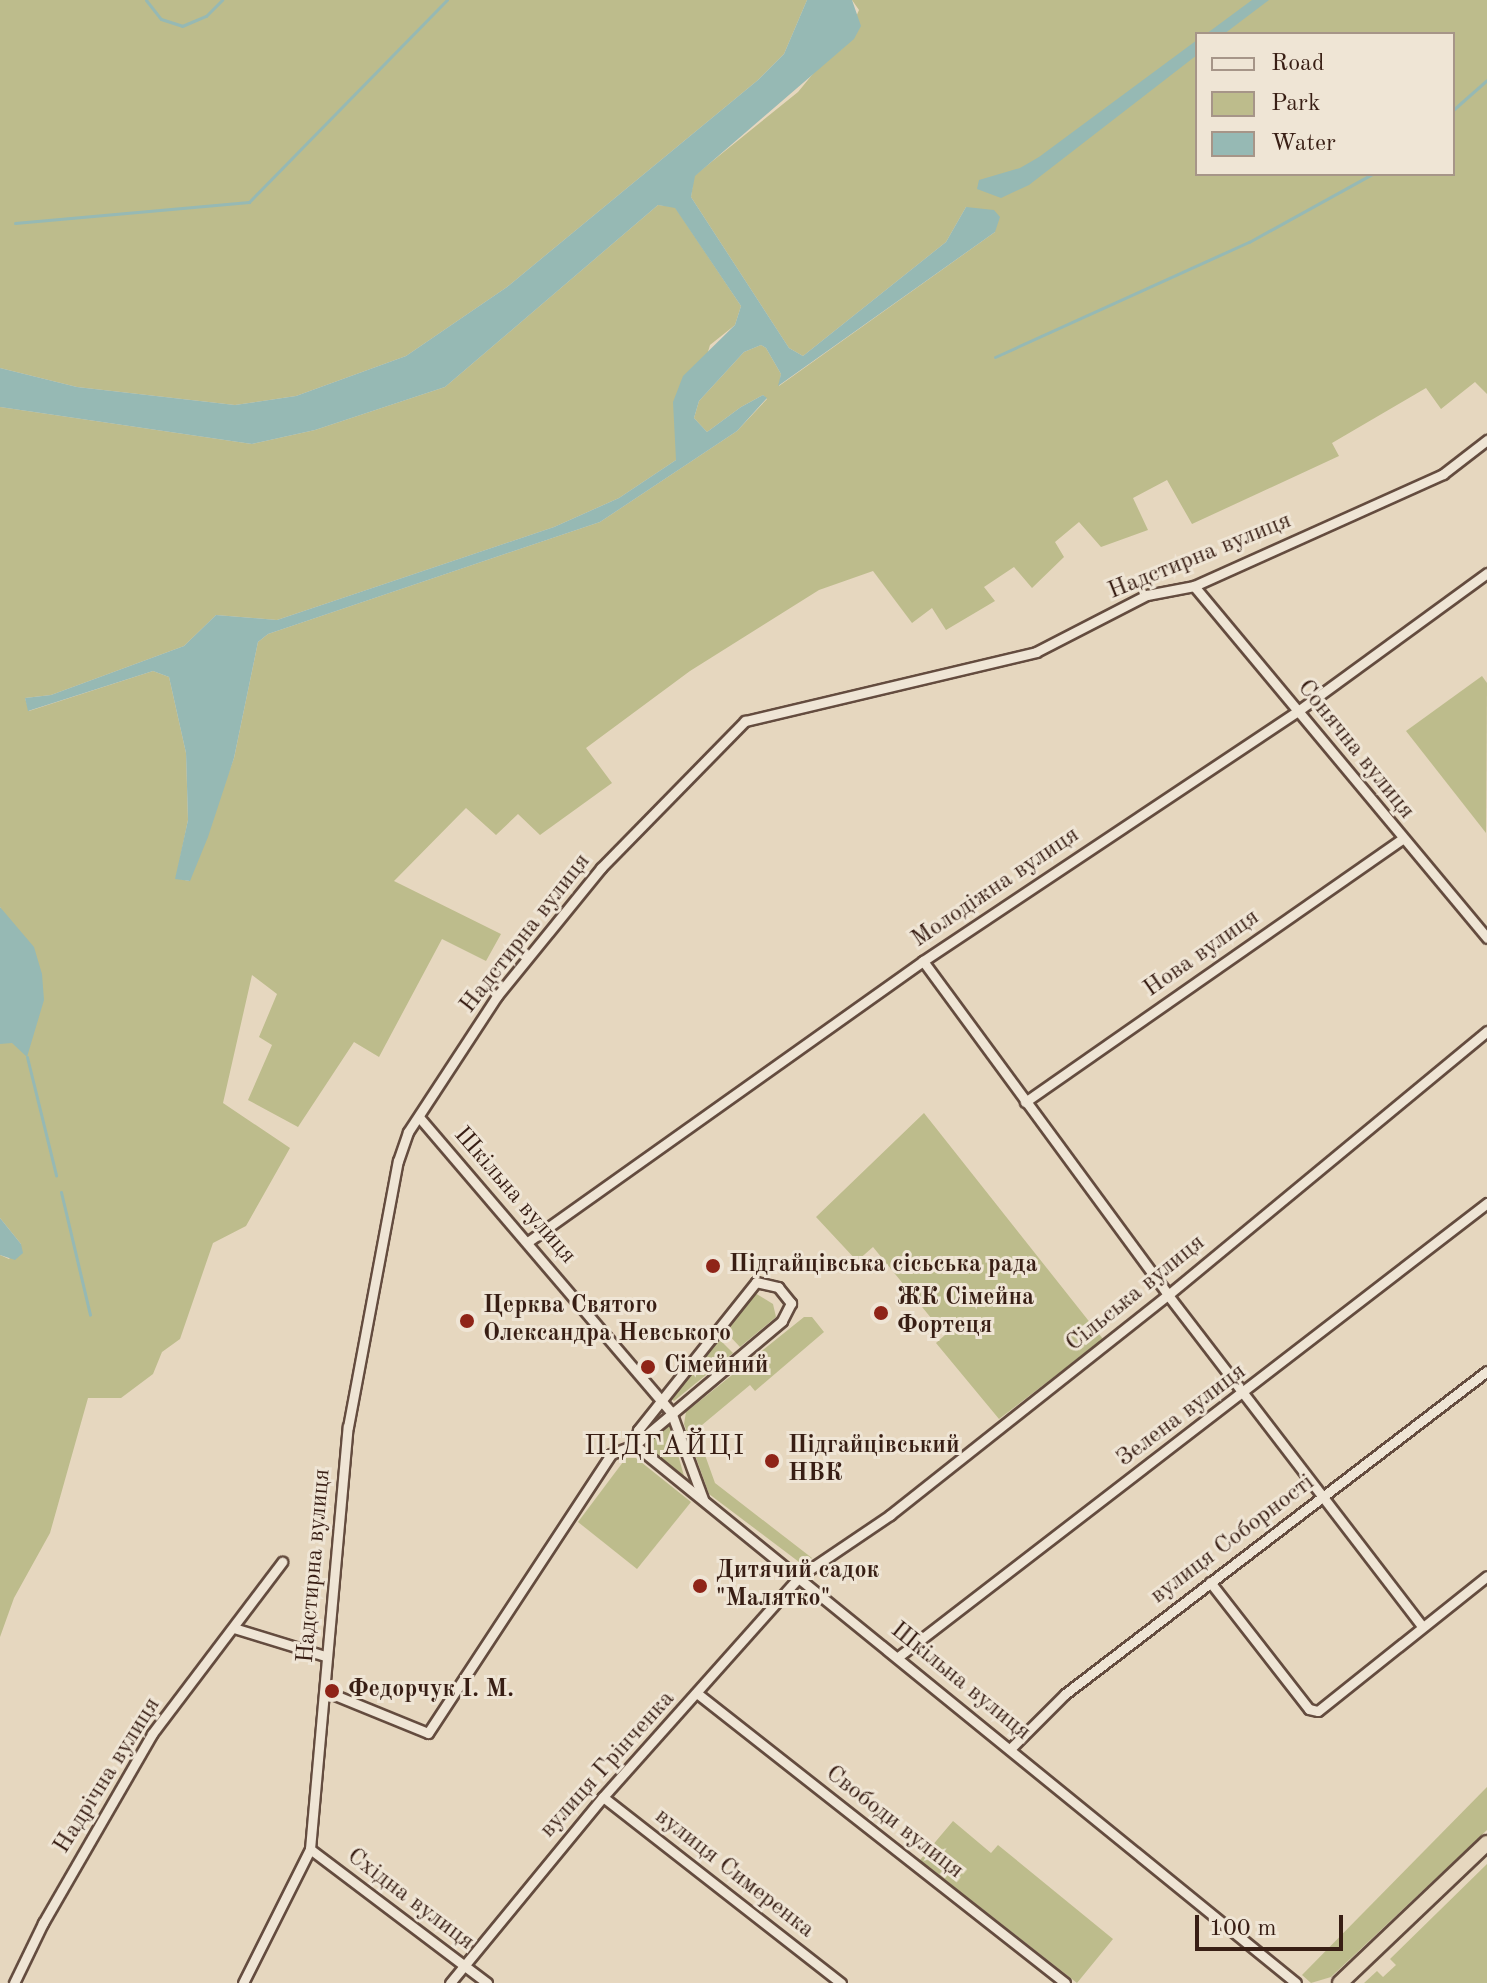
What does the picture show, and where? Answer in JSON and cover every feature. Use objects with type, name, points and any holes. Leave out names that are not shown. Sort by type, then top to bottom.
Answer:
[{"type":"highway","points":[[1340,1983],[1487,1843]]},
{"type":"street","name":"Надстирна вулиця","points":[[243,1983],[310,1849],[348,1427],[398,1161],[419,1117],[497,996],[592,880],[745,721],[1036,652],[1147,595],[1194,586],[1443,474],[1487,440]]},
{"type":"street","name":"Молодіжна вулиця","points":[[529,1241],[923,961],[1298,711],[1487,573]]},
{"type":"street","name":"Сонячна вулиця","points":[[1194,586],[1487,938]]},
{"type":"street","name":"Нова вулиця","points":[[1025,1102],[1402,839]]},
{"type":"street","points":[[923,961],[1168,1295],[1422,1626]]},
{"type":"street","name":"Сільська вулиця","points":[[800,1576],[890,1515],[1168,1295],[1487,1031]]},
{"type":"street","name":"Шкільна вулиця","points":[[419,1117],[529,1241],[671,1412]]},
{"type":"street","name":"Зелена вулиця","points":[[898,1657],[1245,1393],[1487,1203]]},
{"type":"street","points":[[325,1691],[428,1733],[611,1454],[635,1445],[782,1321],[791,1303],[778,1287],[756,1282],[660,1400],[638,1430],[635,1445]]},
{"type":"street","name":"вулиця Соборності","points":[[1010,1749],[1065,1694],[1487,1371]]},
{"type":"street","points":[[671,1412],[703,1500]]},
{"type":"street","name":"Шкільна вулиця","points":[[635,1445],[800,1576],[1296,1983]]},
{"type":"street","name":"Надрічна вулиця","points":[[14,1983],[43,1923],[152,1734],[282,1562]]},
{"type":"street","name":"вулиця Грінченка","points":[[450,1983],[603,1797],[800,1576]]},
{"type":"street","points":[[1210,1582],[1309,1709],[1318,1711],[1487,1576]]},
{"type":"street","points":[[234,1628],[325,1656]]},
{"type":"street","name":"Свободи вулиця","points":[[698,1694],[1065,1983]]},
{"type":"street","name":"вулиця Симеренка","points":[[603,1797],[841,1983]]},
{"type":"street","name":"Східна вулиця","points":[[310,1849],[487,1983]]},
{"type":"green space","points":[[0,0],[807,0],[784,54],[758,80],[507,287],[406,356],[296,396],[235,405],[77,387],[0,368]]},
{"type":"green space","points":[[852,0],[1487,0],[1487,394],[1475,382],[1441,409],[1426,388],[1332,443],[1339,456],[1192,524],[1167,480],[1133,498],[1148,530],[1101,547],[1079,522],[1055,542],[1064,557],[1032,588],[1014,567],[984,587],[995,601],[946,630],[932,608],[912,623],[873,571],[819,590],[690,671],[586,748],[612,783],[540,835],[518,814],[496,835],[466,808],[394,881],[501,934],[486,961],[442,939],[379,1057],[354,1042],[298,1127],[248,1100],[272,1045],[259,1037],[277,994],[252,975],[223,1103],[290,1148],[246,1226],[213,1243],[180,1339],[162,1352],[153,1374],[121,1398],[88,1398],[50,1533],[14,1598],[0,1637],[0,1255],[9,1259],[21,1244],[0,1218],[0,1010],[12,927],[0,907],[0,407],[252,444],[315,430],[445,387],[658,205],[675,207],[741,306],[735,325],[710,345],[676,460],[619,498],[554,527],[277,620],[216,615],[184,646],[51,695],[25,698],[29,711],[153,671],[169,677],[186,753],[188,820],[176,878],[189,881],[234,758],[258,642],[268,634],[600,522],[737,431],[767,399],[763,395],[741,407],[707,432],[694,418],[699,401],[744,352],[761,345],[766,348],[781,374],[779,386],[995,232],[966,207],[946,242],[803,356],[789,348],[691,197],[694,176],[798,92],[826,58],[842,49],[859,10]]},
{"type":"green space","points":[[1482,676],[1487,683],[1486,833],[1406,731]]},
{"type":"green space","points":[[924,1113],[1103,1339],[999,1419],[936,1343],[945,1335],[873,1247],[857,1261],[816,1217]]},
{"type":"green space","points":[[755,1293],[773,1304],[776,1317],[740,1347],[724,1330]]},
{"type":"green space","points":[[804,1317],[812,1317],[824,1332],[755,1391],[750,1385],[696,1430],[715,1483],[812,1558],[803,1565],[709,1494],[684,1424],[686,1412]]},
{"type":"green space","points":[[718,1338],[733,1353],[674,1401],[668,1396]]},
{"type":"green space","points":[[663,1425],[670,1426],[684,1476],[651,1451],[649,1438]]},
{"type":"green space","points":[[626,1458],[636,1458],[691,1502],[637,1569],[578,1522]]},
{"type":"green space","points":[[1487,1787],[1487,1830],[1331,1977],[1311,1983],[1302,1975]]},
{"type":"green space","points":[[953,1821],[991,1853],[998,1845],[1113,1939],[1077,1983],[920,1860]]},
{"type":"green space","points":[[1487,1864],[1487,1983],[1364,1983],[1377,1971],[1383,1977],[1396,1965],[1390,1959]]},
{"type":"water","points":[[807,0],[852,0],[861,26],[854,39],[695,176],[691,197],[789,348],[803,356],[946,242],[966,207],[994,210],[1000,217],[995,232],[778,386],[781,374],[766,348],[761,345],[744,352],[699,401],[694,418],[707,432],[741,407],[763,395],[767,398],[737,431],[600,522],[268,634],[258,642],[234,758],[208,837],[190,881],[175,879],[188,820],[186,753],[169,677],[153,671],[28,711],[25,698],[51,695],[184,646],[216,615],[277,620],[554,527],[619,498],[676,460],[673,402],[683,376],[735,325],[741,306],[675,208],[658,205],[445,387],[315,430],[252,444],[0,407],[0,368],[77,387],[235,405],[296,396],[406,356],[507,287],[758,80],[784,54]]},
{"type":"water","points":[[1252,0],[1269,0],[1227,32],[1209,32]]},
{"type":"water","points":[[1195,41],[1195,57],[1029,185],[1001,198],[977,189],[979,180],[1020,168]]},
{"type":"water","points":[[0,907],[34,947],[42,974],[44,1000],[27,1057],[12,1043],[0,1044]]},
{"type":"water","points":[[0,1218],[21,1244],[23,1253],[15,1260],[0,1255]]},
{"type":"waterway","points":[[146,0],[161,19],[182,26],[206,16],[222,0]]},
{"type":"waterway","points":[[15,223],[249,202],[447,0]]},
{"type":"waterway","points":[[1455,108],[1487,80]]},
{"type":"waterway","points":[[995,357],[1249,242],[1368,176]]},
{"type":"waterway","points":[[27,1057],[56,1175]]},
{"type":"waterway","points":[[61,1192],[90,1315]]},
{"type":"place","name":"Підгайцівська сісьська рада","points":[[713,1266]]},
{"type":"place","name":"ЖК Сімейна Фортеця","points":[[881,1313]]},
{"type":"place","name":"Церква Святого Олександра Невського","points":[[467,1321]]},
{"type":"place","name":"Сімейний","points":[[648,1367]]},
{"type":"place","name":"Підгайцівський НВК","points":[[772,1461]]},
{"type":"place","name":"Дитячий садок \"Малятко\"","points":[[700,1586]]},
{"type":"place","name":"Федорчук І. М.","points":[[332,1691]]},
{"type":"district","name":"ПІДГАЙЦІ","points":[[665,1447]]}]
